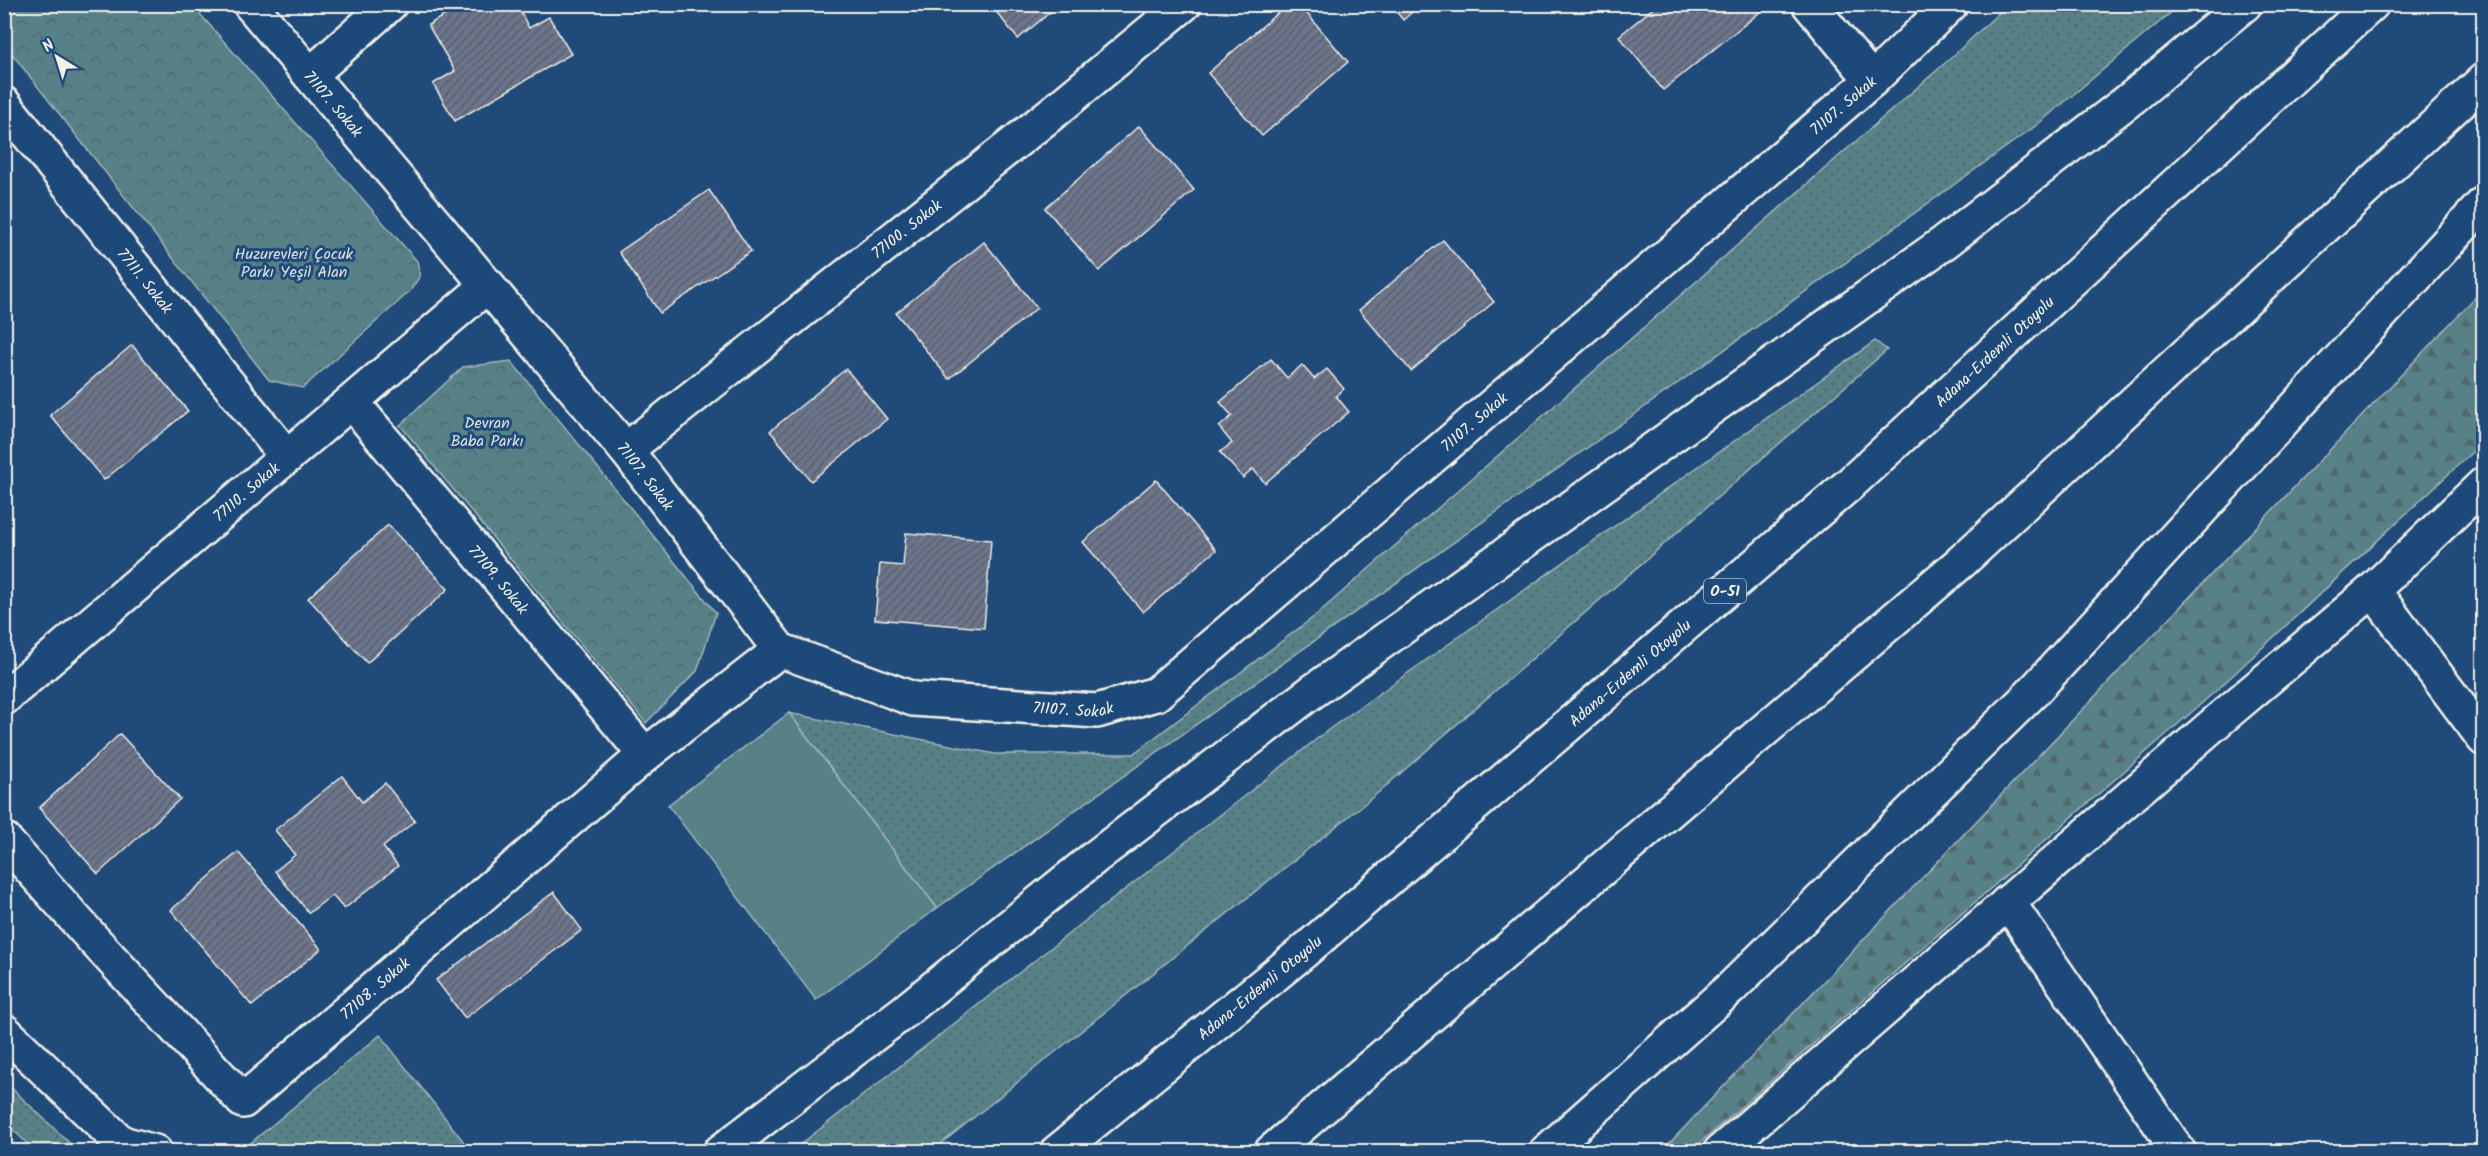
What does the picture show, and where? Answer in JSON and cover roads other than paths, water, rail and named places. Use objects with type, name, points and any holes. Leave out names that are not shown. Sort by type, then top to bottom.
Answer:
[{"type":"main road","name":"71107. Sokak","points":[[250,4],[626,450],[780,650],[913,699],[1097,711],[1156,694],[1872,80],[1951,4]]},
{"type":"main road","points":[[310,75],[390,4]]},
{"type":"main road","name":"77100. Sokak","points":[[626,450],[1056,110],[1184,4]]},
{"type":"main road","points":[[1809,4],[1872,80]]},
{"type":"main road","points":[[720,1152],[905,1011],[1094,858],[1309,694],[1945,242],[2133,97],[2245,4]]},
{"type":"main road","name":"Adana-Erdemli Otoyolu","points":[[1057,1152],[1311,945],[1852,482],[2372,4]]},
{"type":"main road","points":[[1271,1152],[1960,562],[2484,80]]},
{"type":"main road","name":"77111. Sokak","points":[[4,104],[287,457]]},
{"type":"main road","points":[[1546,1152],[1732,987],[2031,694],[2484,203]]},
{"type":"main road","name":"77110. Sokak","points":[[4,698],[488,285]]},
{"type":"main road","name":"77109. Sokak","points":[[352,402],[645,755]]},
{"type":"main road","points":[[1720,1152],[2008,902],[2373,591],[2484,484]]},
{"type":"main road","points":[[2373,591],[2484,740]]},
{"type":"main road","name":"77108. Sokak","points":[[4,839],[243,1101],[645,755],[780,650]]},
{"type":"main road","points":[[2008,902],[2179,1152]]},
{"type":"main road","points":[[4,1031],[126,1148],[155,1152]]},
{"type":"park label","name":"Huzurevleri Çocuk Parkı Yeşil Alan","points":[[294,262]]},
{"type":"park label","name":"Devran Baba Parkı","points":[[487,431]]}]
